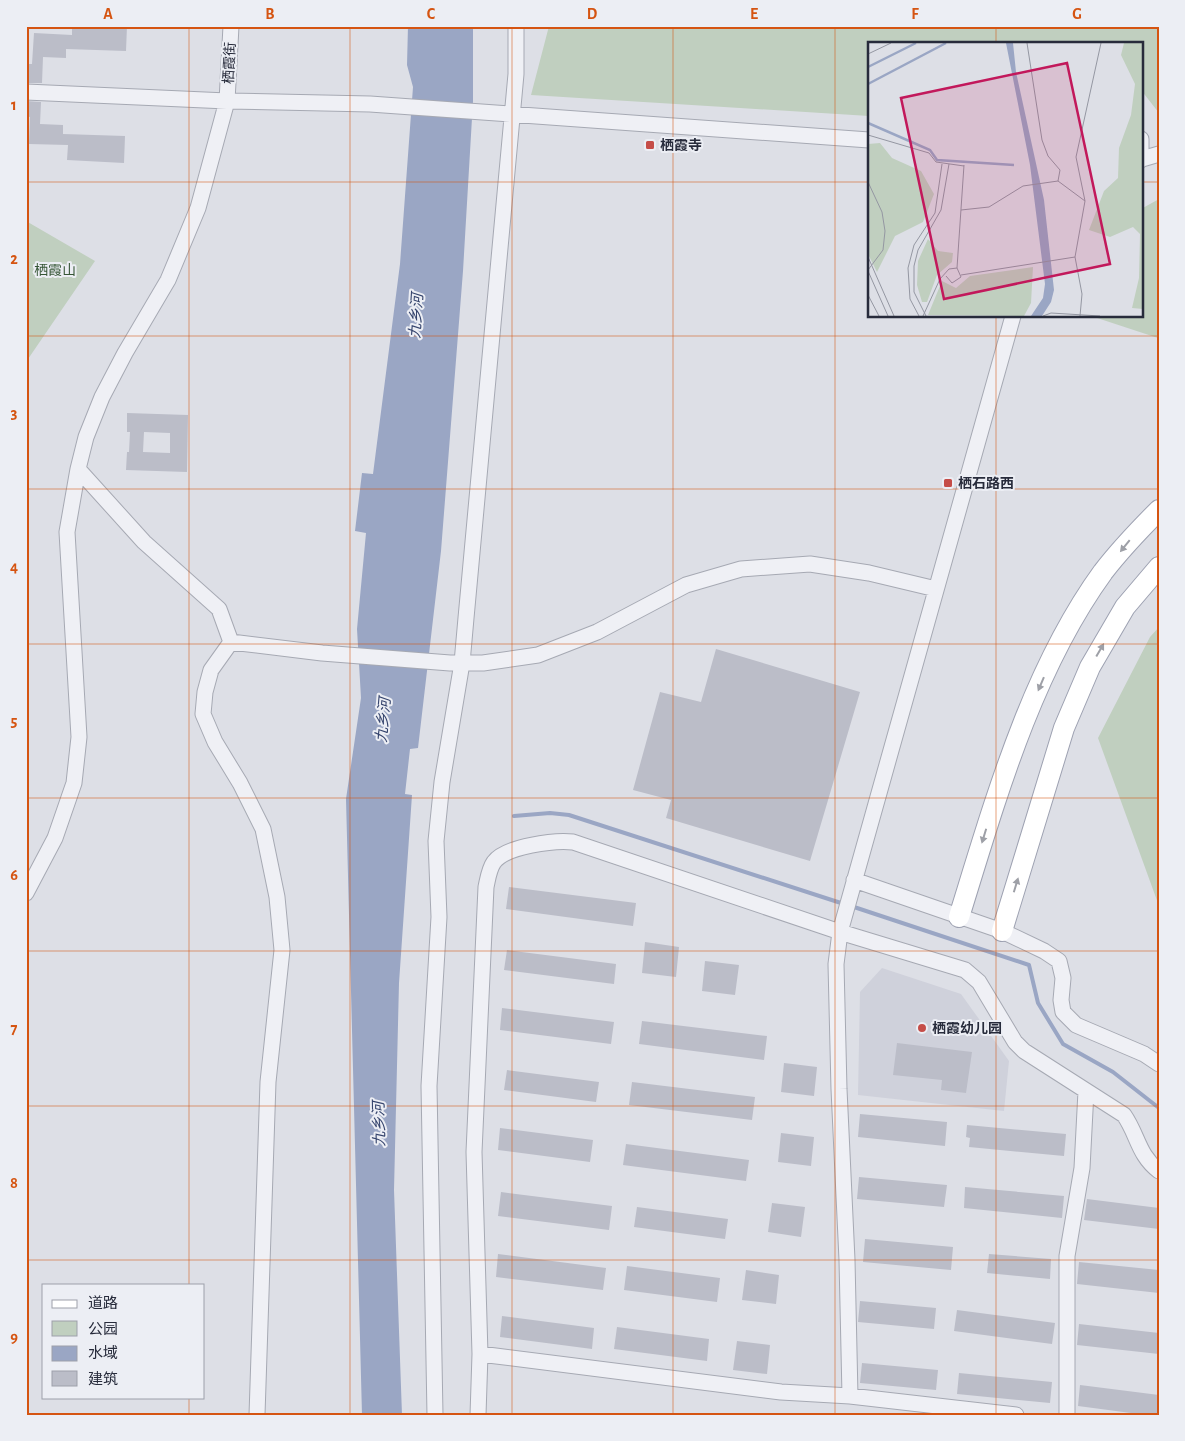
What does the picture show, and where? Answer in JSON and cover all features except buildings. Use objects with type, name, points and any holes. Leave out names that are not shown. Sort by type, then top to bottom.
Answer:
[{"type":"main road","points":[[959,917],[994,806],[1020,733],[1049,666],[1075,618],[1103,573],[1132,537],[1159,510]]},
{"type":"main road","points":[[1002,932],[1071,711],[1090,667],[1125,607],[1159,567]]},
{"type":"street","name":"栖霞街","points":[[26,893],[55,838],[74,783],[79,737],[68,532],[78,469],[86,437],[102,397],[125,353],[168,280],[198,208],[227,101],[231,26]]},
{"type":"street","points":[[435,1415],[430,1086],[439,918],[436,841],[516,74],[516,26]]},
{"type":"street","points":[[26,92],[227,101],[370,104],[868,140]]},
{"type":"street","points":[[1142,160],[1159,154]]},
{"type":"street","points":[[850,1396],[836,964],[842,926],[853,884],[1012,318]]},
{"type":"street","points":[[78,469],[144,542],[219,609],[231,642]]},
{"type":"street","points":[[231,642],[322,653],[456,663],[483,663],[538,656],[597,632],[686,584],[741,569],[810,564],[869,573],[936,589]]},
{"type":"street","points":[[231,642],[211,670],[205,692],[203,714],[263,829],[277,897],[282,950],[268,1082],[257,1415]]},
{"type":"street","points":[[478,1415],[480,1354],[474,1152],[486,887],[489,871],[496,860],[507,853],[560,841],[573,842],[842,926],[965,970],[979,982],[1015,1042],[1024,1051],[1124,1115],[1130,1124],[1142,1154],[1149,1164],[1159,1171]]},
{"type":"street","points":[[853,884],[1002,932],[1044,951],[1059,961],[1063,978],[1061,1000],[1063,1012],[1076,1025],[1144,1054],[1159,1064]]},
{"type":"street","points":[[1067,1415],[1067,1256],[1082,1168],[1086,1091]]},
{"type":"street","points":[[480,1354],[781,1392],[850,1396],[1016,1415]]},
{"type":"shaded area","name":"栖霞幼儿园","points":[[882,968],[961,994],[1009,1061],[1004,1111],[858,1095],[860,992]]},
{"type":"green space","points":[[549,26],[1159,26],[1159,113],[1142,91],[1142,42],[868,42],[868,116],[531,95]]},
{"type":"green space","points":[[1159,199],[1159,340],[1158,338],[1097,318],[1142,318],[1142,208]]},
{"type":"green space","name":"栖霞山","points":[[26,221],[95,261],[26,362]]},
{"type":"green space","points":[[1159,627],[1159,906],[1098,738],[1150,637]]},
{"type":"water","name":"九乡河","points":[[408,26],[473,26],[473,101],[463,271],[441,551],[418,748],[410,749],[405,794],[412,795],[399,983],[394,1190],[402,1415],[362,1415],[346,799],[361,698],[357,629],[366,533],[355,531],[362,473],[373,474],[400,264],[413,87],[407,65]]},
{"type":"waterway","points":[[514,816],[550,813],[569,815],[844,904]]},
{"type":"waterway","points":[[851,906],[1029,965],[1038,1003],[1063,1044],[1113,1072],[1159,1108]]},
{"type":"place","name":"栖霞寺","points":[[650,145]]},
{"type":"place","name":"栖石路西","points":[[948,483]]},
{"type":"place","name":"栖霞幼儿园","points":[[922,1028]]}]
